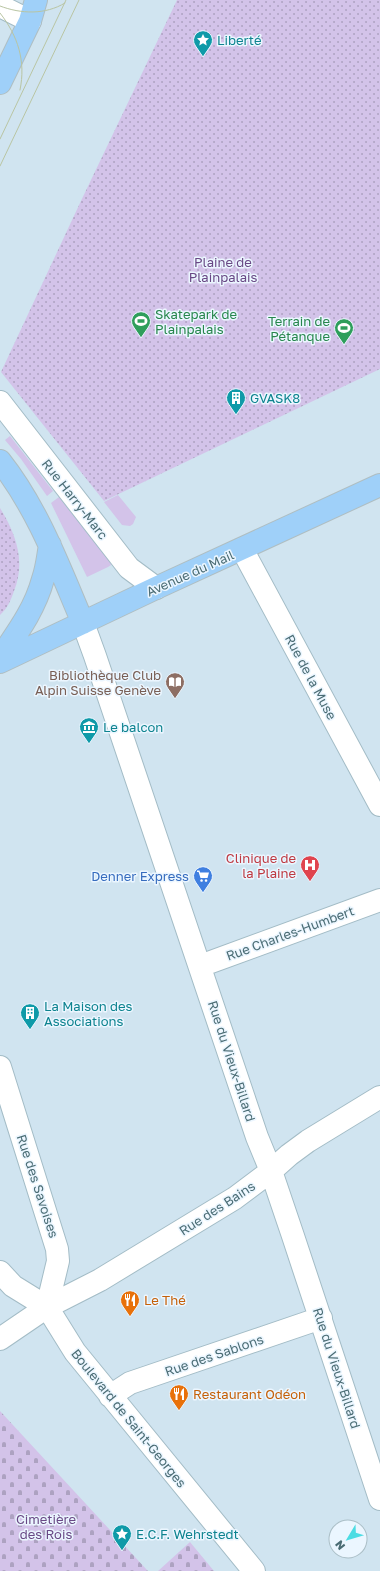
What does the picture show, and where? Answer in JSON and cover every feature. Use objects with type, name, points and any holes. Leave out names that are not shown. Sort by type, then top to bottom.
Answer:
[{"type":"main road","points":[[0,83],[30,21],[36,0]]},
{"type":"main road","points":[[0,461],[18,484],[34,511],[83,623]]},
{"type":"main road","name":"Avenue du Mail","points":[[0,662],[156,588],[242,550],[380,485]]},
{"type":"main road","points":[[0,658],[29,614],[34,603],[44,579],[50,545]]},
{"type":"street","points":[[0,6],[30,21]]},
{"type":"street","name":"Rue Harry-Marc","points":[[0,402],[129,568],[156,588]]},
{"type":"street","name":"Rue de la Muse","points":[[242,550],[380,805]]},
{"type":"street","name":"Rue du Vieux-Billard","points":[[83,623],[257,1137],[271,1172],[321,1318],[380,1499]]},
{"type":"street","name":"Rue Charles-Humbert","points":[[200,966],[380,900]]},
{"type":"street","name":"Rue des Savoises","points":[[0,1067],[57,1249],[58,1261],[47,1307]]},
{"type":"street","name":"Rue des Bains","points":[[0,1339],[47,1307],[107,1276],[235,1198],[271,1172],[289,1155],[308,1141],[380,1097]]},
{"type":"street","name":"Boulevard de Saint-Georges","points":[[0,1272],[13,1286],[47,1307],[75,1352],[254,1571]]},
{"type":"street","name":"Rue des Sablons","points":[[110,1396],[130,1383],[321,1318]]},
{"type":"shaded area","points":[[0,0],[380,0],[380,1571],[0,1571]]},
{"type":"green space","name":"Plaine de Plainpalais","points":[[177,0],[380,0],[380,369],[104,501],[1,372]]},
{"type":"green space","points":[[10,436],[53,491],[47,496],[21,459],[5,440]]},
{"type":"green space","points":[[118,495],[136,517],[133,524],[130,526],[122,525],[104,502]]},
{"type":"green space","points":[[59,497],[111,565],[87,577],[51,503]]},
{"type":"green space","points":[[0,508],[15,538],[18,548],[19,569],[18,580],[12,598],[0,615]]},
{"type":"green space","name":"Cimetière des Rois","points":[[0,1411],[147,1570],[148,1571],[0,1571]]},
{"type":"green space","points":[[190,1542],[214,1571],[158,1571]]},
{"type":"tram line","points":[[0,139],[66,0]]},
{"type":"tram line","points":[[0,166],[79,0]]},
{"type":"tram line","points":[[0,6],[16,11],[33,12],[49,10],[65,3]]},
{"type":"tram line","points":[[0,13],[12,31],[19,49],[22,69],[20,90]]},
{"type":"place","name":"Liberté","points":[[203,57]]},
{"type":"place","name":"Skatepark de Plainpalais","points":[[141,338]]},
{"type":"place","name":"Terrain de Pétanque","points":[[344,345]]},
{"type":"place","name":"GVASK8","points":[[236,415]]},
{"type":"place","name":"Bibliothèque Club Alpin Suisse Genève","points":[[175,699]]},
{"type":"place","name":"Le balcon","points":[[89,744]]},
{"type":"place","name":"Clinique de la Plaine","points":[[310,882]]},
{"type":"place","name":"Denner Express","points":[[203,893]]},
{"type":"place","name":"La Maison des Associations","points":[[30,1030]]},
{"type":"place","name":"Le Thé","points":[[130,1317]]},
{"type":"place","name":"Restaurant Odéon","points":[[179,1411]]},
{"type":"place","name":"E.C.F. Wehrstedt","points":[[122,1551]]}]
